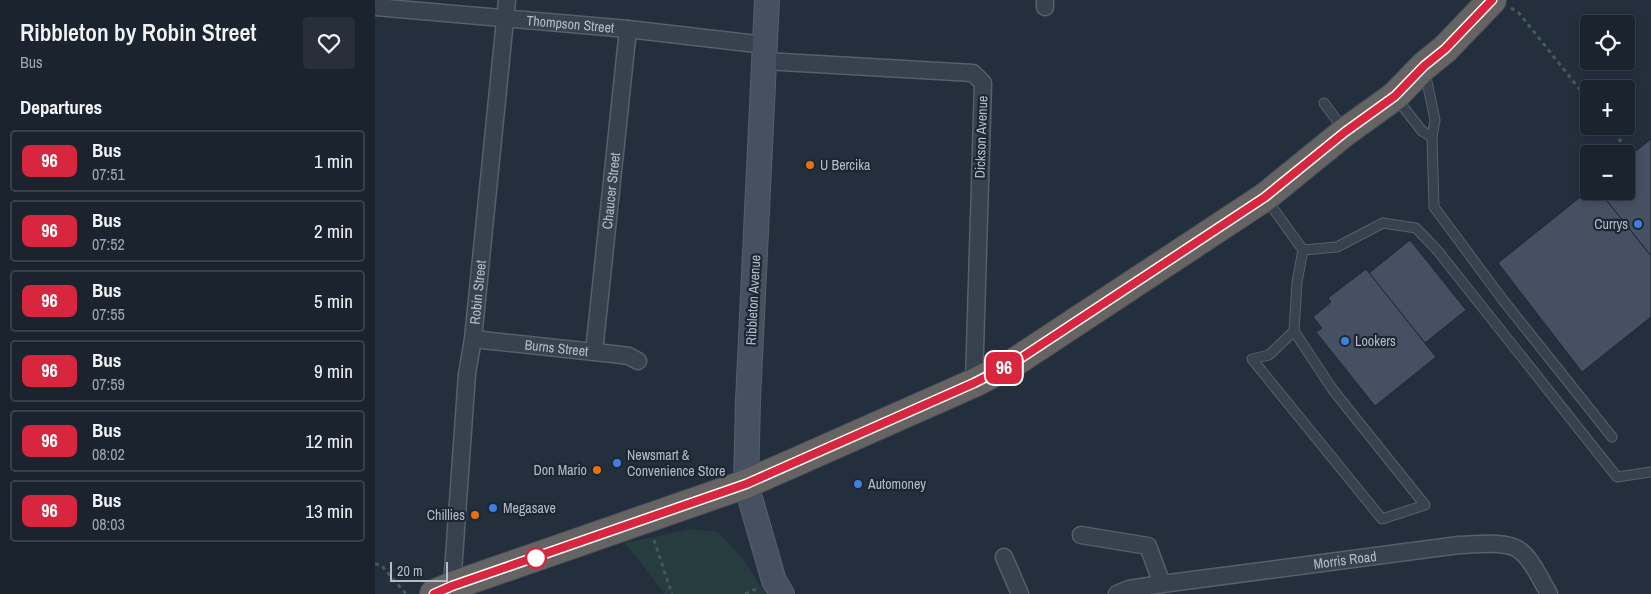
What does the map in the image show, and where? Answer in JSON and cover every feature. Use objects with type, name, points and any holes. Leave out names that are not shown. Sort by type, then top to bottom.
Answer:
[{"type":"highway","points":[[443,590],[746,484],[974,383],[1015,362],[1265,197],[1345,132],[1395,96],[1424,66],[1499,2]]},
{"type":"main road","name":"Ribbleton Avenue","points":[[767,0],[747,400],[746,484],[775,581],[781,594]]},
{"type":"street","name":"Robin Street","points":[[443,590],[473,339],[507,17],[507,0]]},
{"type":"street","name":"Thompson Street","points":[[375,7],[628,29],[765,53]]},
{"type":"street","name":"Chaucer Street","points":[[594,352],[628,29]]},
{"type":"street","name":"Dickson Avenue","points":[[765,53],[973,73],[983,83],[974,383]]},
{"type":"street","name":"Burns Street","points":[[473,339],[629,356],[638,361]]},
{"type":"street","points":[[1081,535],[1148,546],[1162,584]]},
{"type":"street","name":"Morris Road","points":[[1117,594],[1129,589],[1162,584],[1459,545],[1500,543],[1514,547],[1529,557],[1549,594]]},
{"type":"street","points":[[1004,557],[1020,594]]},
{"type":"lane","points":[[1424,66],[1435,120],[1432,137],[1434,207],[1503,300],[1612,437]]},
{"type":"lane","points":[[1395,96],[1423,131],[1432,137]]},
{"type":"lane","points":[[1325,103],[1345,132]]},
{"type":"lane","points":[[1265,197],[1303,250],[1297,282],[1294,331],[1333,390],[1425,505],[1382,519],[1252,359],[1269,355],[1294,331]]},
{"type":"lane","points":[[1303,250],[1337,247],[1383,223],[1416,228],[1437,250],[1617,477],[1651,472]]},
{"type":"path","points":[[1499,2],[1519,14],[1580,90]]},
{"type":"path","points":[[1616,135],[1623,145]]},
{"type":"path","points":[[647,520],[672,594]]},
{"type":"path","points":[[375,564],[381,565],[406,594]]},
{"type":"green space","points":[[690,529],[718,532],[744,560],[765,594],[665,594],[625,543]]},
{"type":"building","name":"Currys","points":[[1651,139],[1651,256],[1606,200],[1635,200],[1635,152]]},
{"type":"building","points":[[1580,197],[1580,200],[1606,200],[1651,256],[1651,317],[1582,372],[1498,263]]},
{"type":"building","name":"Lookers","points":[[1410,240],[1466,310],[1425,343],[1369,273]]},
{"type":"building","name":"Lookers","points":[[1366,269],[1436,357],[1375,406],[1316,332],[1322,328],[1313,317],[1331,302],[1328,298]]},
{"type":"bus line","name":"96","points":[[434,594],[452,586],[647,520],[746,484],[974,383],[1015,362],[1265,197],[1345,132],[1395,96],[1424,66],[1445,49],[1492,0]]},
{"type":"place","name":"U Bercika","points":[[810,165]]},
{"type":"place","name":"Currys","points":[[1638,224]]},
{"type":"place","name":"Lookers","points":[[1345,341]]},
{"type":"place","name":"Newsmart & Convenience Store","points":[[617,463]]},
{"type":"place","name":"Don Mario","points":[[597,470]]},
{"type":"place","name":"Automoney","points":[[858,484]]},
{"type":"place","name":"Megasave","points":[[493,508]]},
{"type":"place","name":"Chillies","points":[[475,515]]}]
